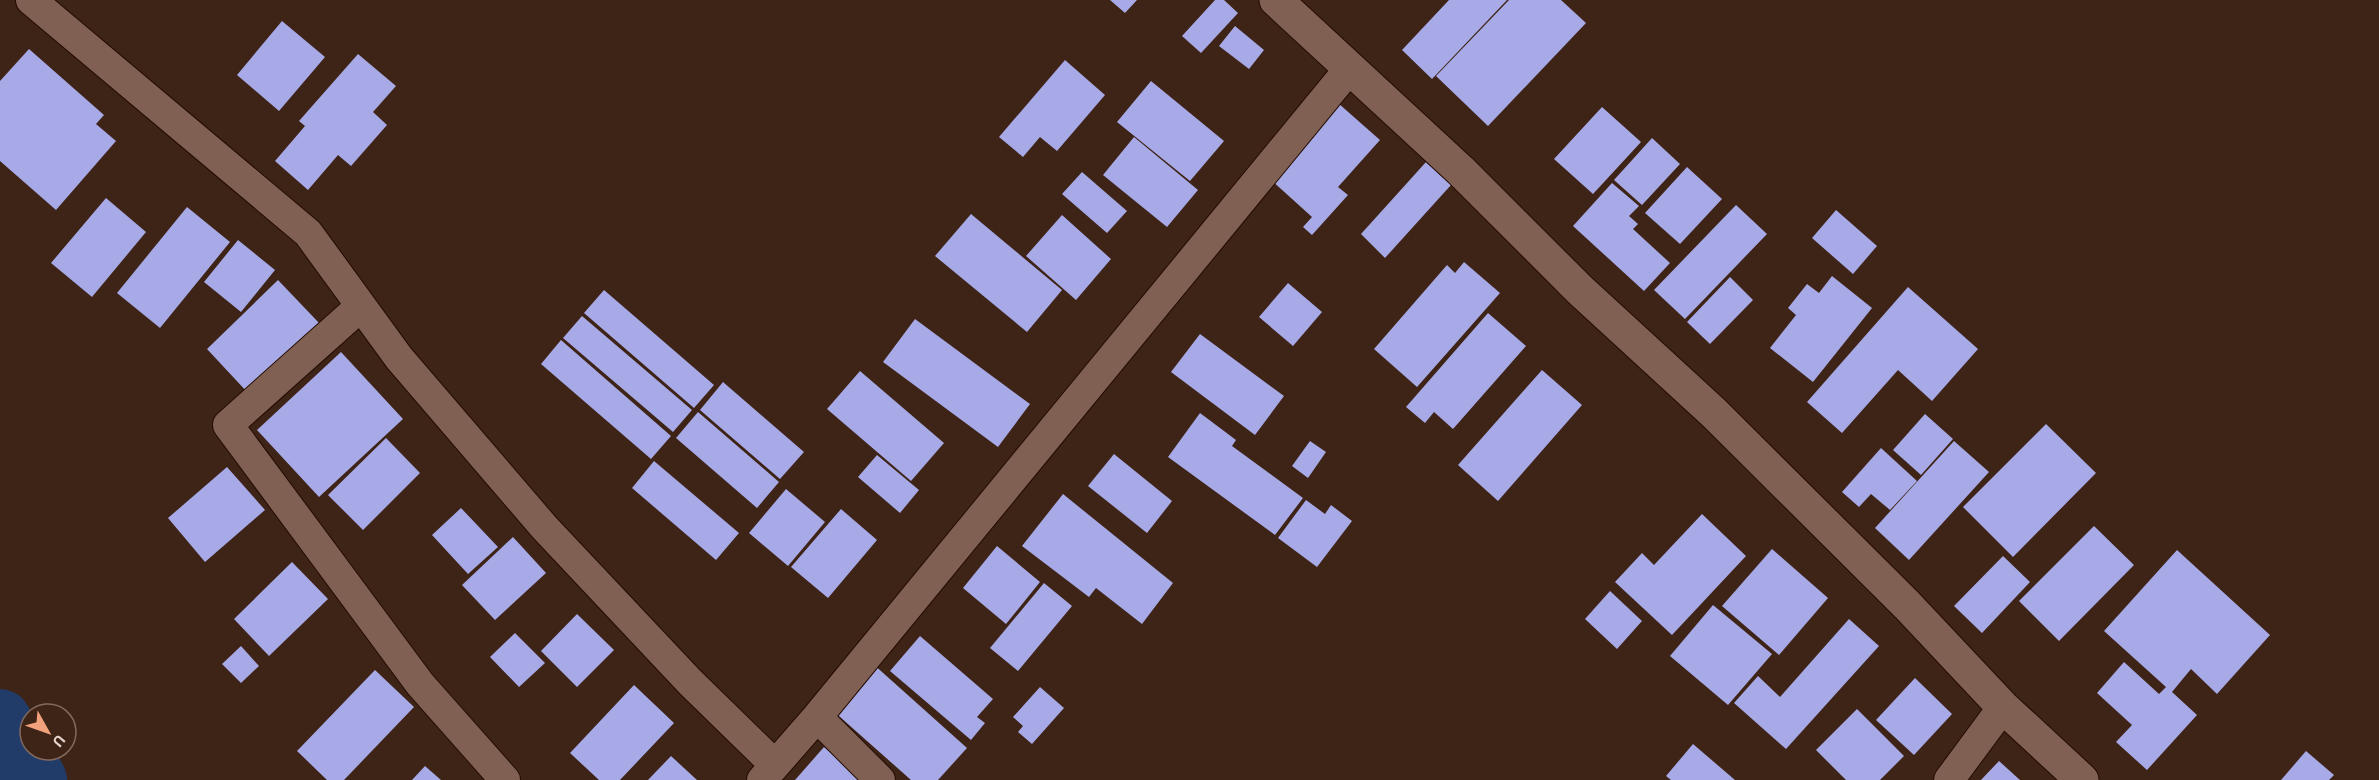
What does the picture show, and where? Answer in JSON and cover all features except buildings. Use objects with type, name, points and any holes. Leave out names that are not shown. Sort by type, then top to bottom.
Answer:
[{"type":"street","points":[[31,0],[308,232],[399,358],[544,527],[690,682],[769,773],[1350,68]]},
{"type":"street","points":[[1276,0],[1460,170],[1580,290],[1714,413],[1898,597],[2003,707],[2082,780]]},
{"type":"street","points":[[362,306],[228,425],[420,684],[505,780]]},
{"type":"street","points":[[1949,780],[2003,707]]},
{"type":"street","points":[[817,717],[880,780]]},
{"type":"waterway","points":[[0,720],[36,780]]}]
